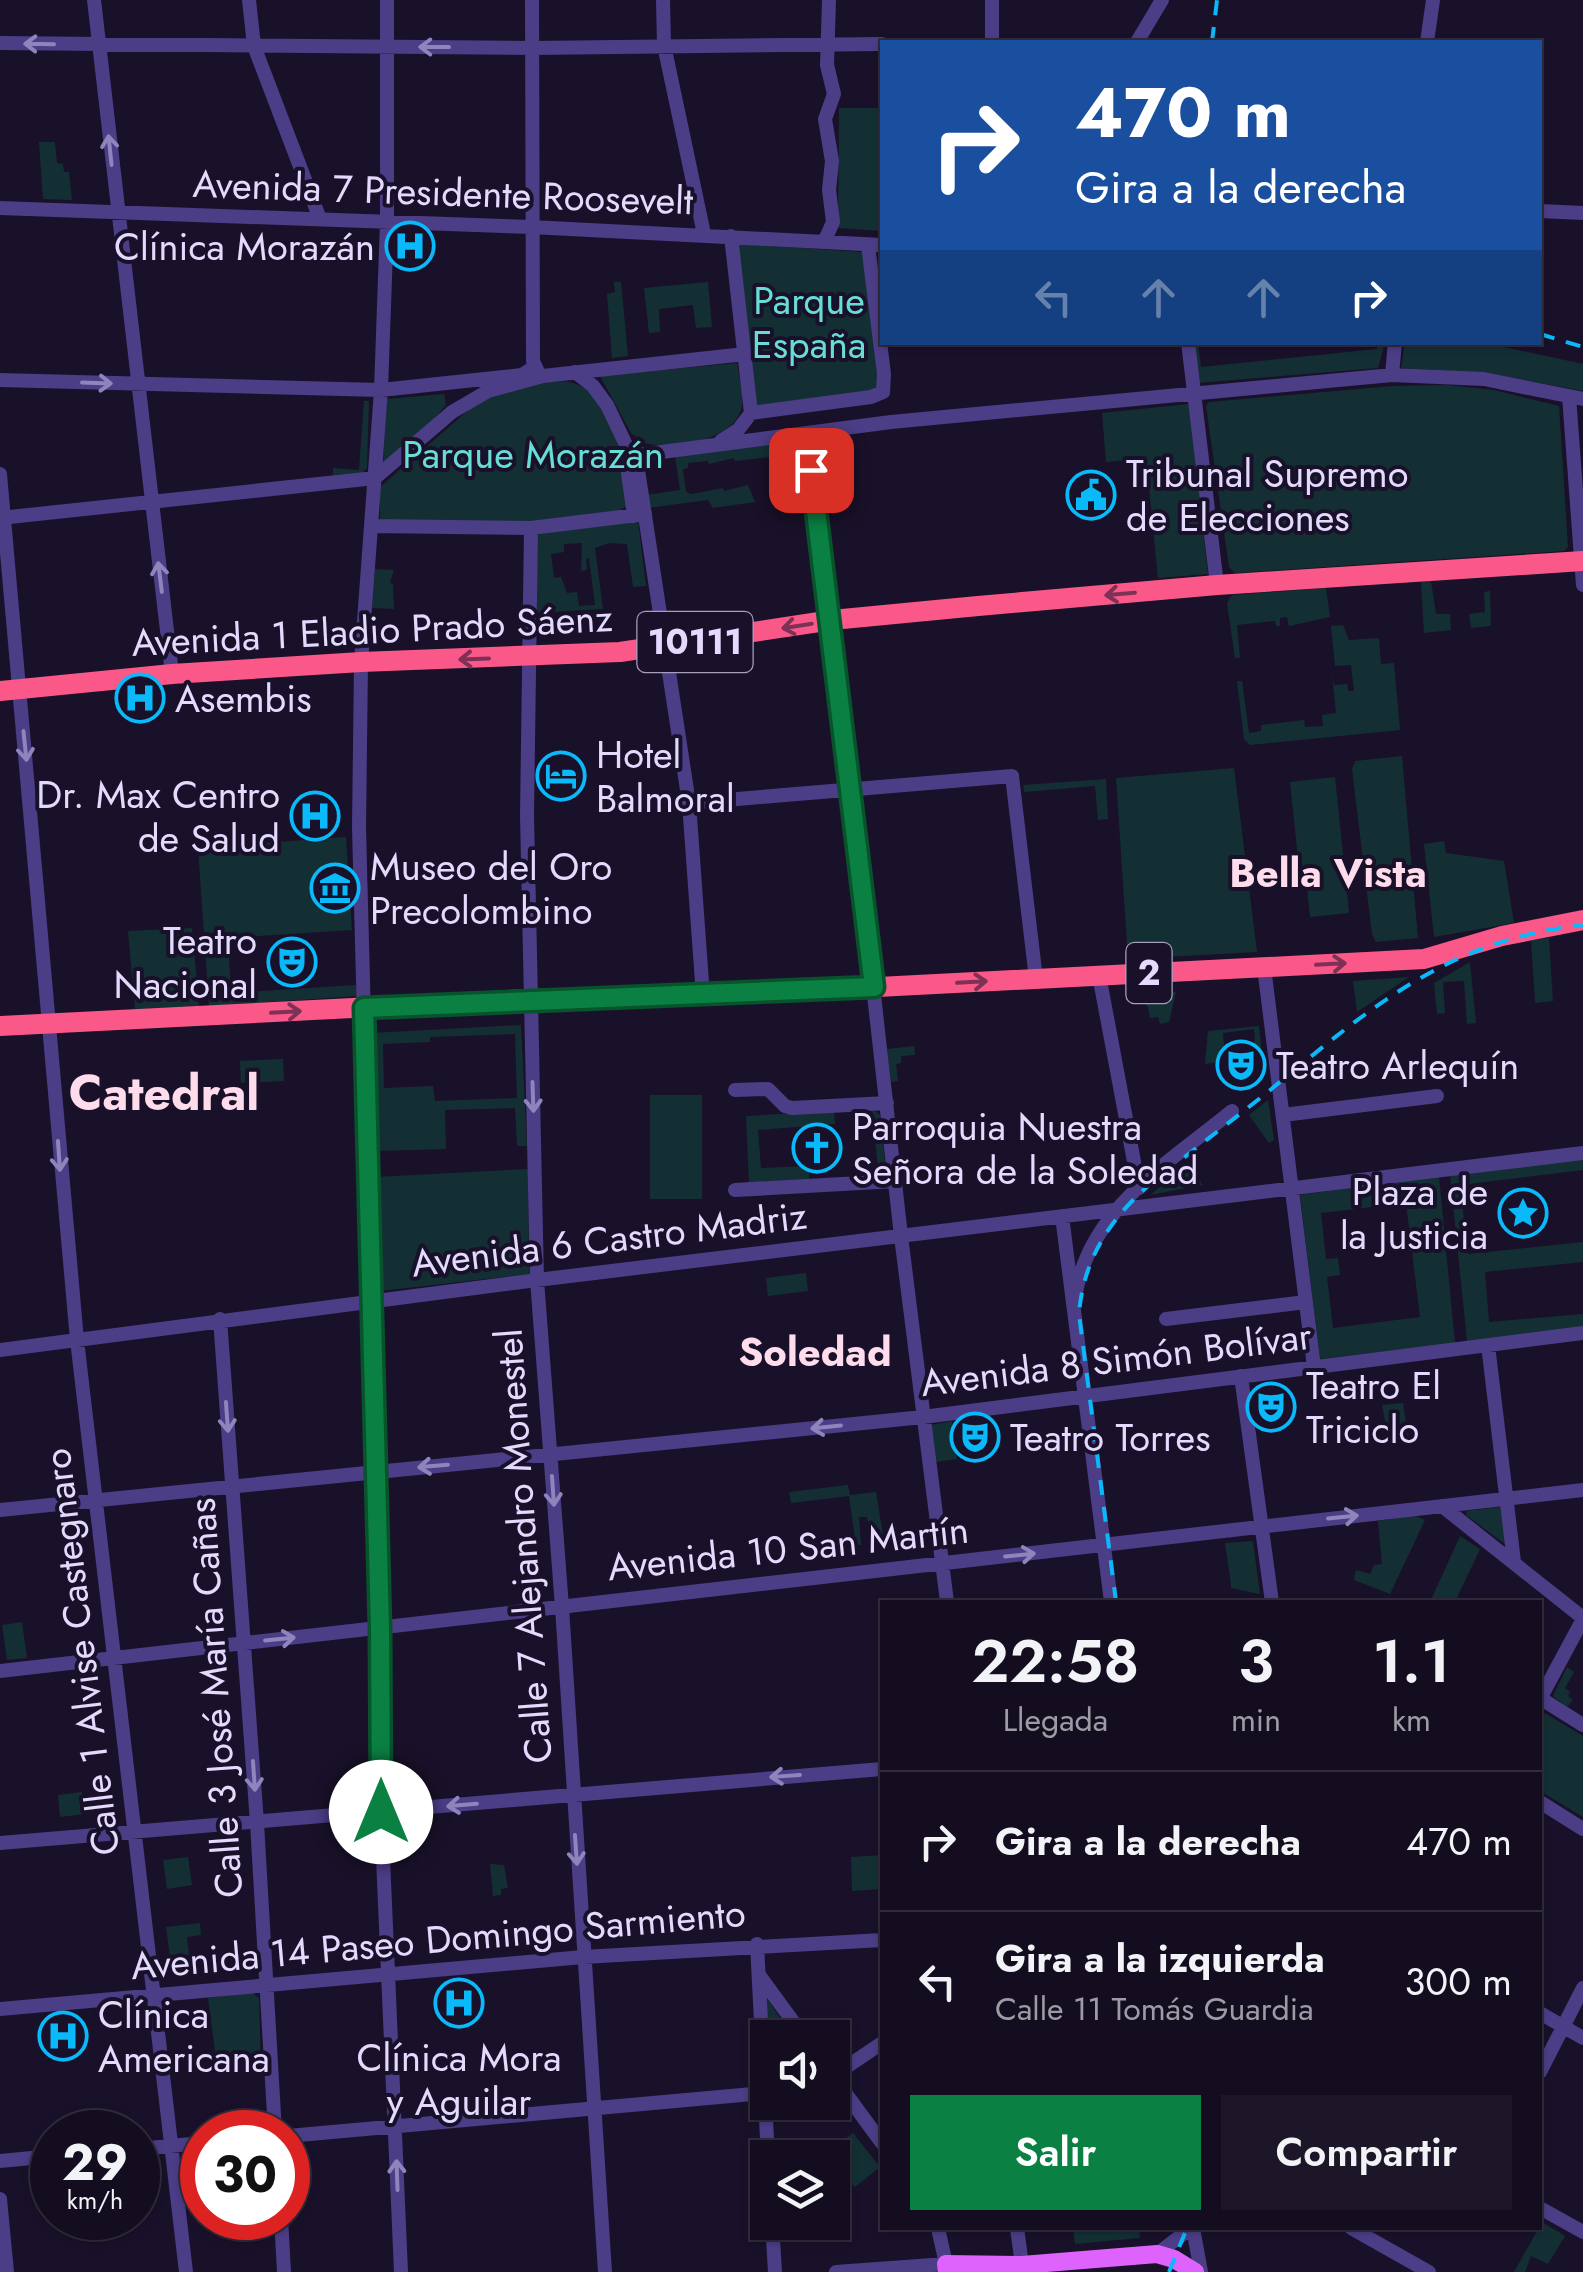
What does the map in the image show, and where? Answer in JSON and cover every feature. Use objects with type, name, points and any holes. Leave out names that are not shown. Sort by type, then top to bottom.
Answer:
[{"type":"highway","name":"Avenida 1 Eladio Prado Sáenz","points":[[10,690],[172,674],[529,657],[666,646],[832,620],[1217,585],[1582,561]]},
{"type":"highway","name":"2","points":[[0,1026],[530,999],[703,996],[1424,959],[1502,936],[1583,920]]},
{"type":"main road","points":[[953,2268],[1157,2254],[1198,2272]]},
{"type":"street","points":[[94,0],[172,674]]},
{"type":"street","points":[[249,0],[254,46],[320,219]]},
{"type":"street","points":[[387,0],[381,390],[361,662],[359,828],[380,1628],[381,1812],[401,2272]]},
{"type":"street","points":[[532,0],[531,227],[538,371]]},
{"type":"street","points":[[662,0],[664,46],[704,234]]},
{"type":"street","points":[[824,242],[832,222],[832,162],[826,120],[834,94],[827,65],[829,0]]},
{"type":"street","points":[[992,0],[992,40]]},
{"type":"street","points":[[1138,40],[1162,0]]},
{"type":"street","points":[[1427,40],[1433,0]]},
{"type":"street","points":[[0,43],[532,48],[880,44]]},
{"type":"street","name":"Avenida 7 Presidente Roosevelt","points":[[0,208],[704,234],[876,245]]},
{"type":"street","points":[[1542,211],[1583,213]]},
{"type":"street","points":[[716,444],[738,430],[750,413],[732,236]]},
{"type":"street","points":[[876,245],[880,310]]},
{"type":"street","points":[[750,413],[803,414],[883,392],[882,345]]},
{"type":"street","points":[[1188,345],[1217,585]]},
{"type":"street","points":[[1392,375],[1394,345]]},
{"type":"street","points":[[0,380],[381,390],[538,371],[575,372],[745,354]]},
{"type":"street","points":[[2,518],[375,478],[452,412],[488,390],[538,371]]},
{"type":"street","points":[[575,372],[594,386],[607,405],[638,470],[639,515],[666,646],[688,802],[703,996]]},
{"type":"street","points":[[630,456],[908,420],[1194,391],[1392,375],[1439,374],[1484,379],[1576,397],[1583,585]]},
{"type":"street","points":[[438,385],[451,395],[452,412]]},
{"type":"street","points":[[808,448],[832,620],[901,1236],[947,1600]]},
{"type":"street","name":"Calle 1 Alvise Castegnaro","points":[[0,474],[10,690],[49,1024],[77,1340],[186,2272]]},
{"type":"street","points":[[372,526],[531,528],[639,515]]},
{"type":"street","name":"Calle 7 Alejandro Monestel","points":[[531,528],[527,814],[537,1280],[605,2272]]},
{"type":"street","points":[[688,802],[1012,776],[1036,979]]},
{"type":"street","points":[[1264,967],[1314,1367]]},
{"type":"street","points":[[1099,975],[1138,1188]]},
{"type":"street","points":[[734,1090],[768,1089],[792,1108],[887,1103]]},
{"type":"street","points":[[1283,1115],[1437,1096]]},
{"type":"street","points":[[1074,1302],[1083,1264],[1115,1208],[1232,1111]]},
{"type":"street","name":"Avenida 6 Castro Madriz","points":[[0,1350],[1583,1152]]},
{"type":"street","points":[[735,1190],[896,1181]]},
{"type":"street","points":[[1062,1216],[1111,1600]]},
{"type":"street","points":[[1166,1319],[1306,1302]]},
{"type":"street","name":"Calle 3 José María Cañas","points":[[220,1320],[274,2110]]},
{"type":"street","name":"Avenida 8 Simón Bolívar","points":[[0,1510],[923,1417],[1583,1332]]},
{"type":"street","points":[[1488,1345],[1514,1562]]},
{"type":"street","points":[[1241,1376],[1272,1600]]},
{"type":"street","name":"Avenida 10 San Martín","points":[[0,1670],[1583,1490]]},
{"type":"street","points":[[1442,1506],[1583,1618],[1542,1694]]},
{"type":"street","points":[[1542,1699],[1583,1725]]},
{"type":"street","points":[[0,1843],[880,1768]]},
{"type":"street","points":[[1542,1803],[1583,1829]]},
{"type":"street","name":"Avenida 14 Paseo Domingo Sarmiento","points":[[0,2009],[584,1956],[880,1940]]},
{"type":"street","points":[[757,1944],[761,2020]]},
{"type":"street","points":[[759,1975],[792,2020]]},
{"type":"street","points":[[1542,2068],[1583,1988]]},
{"type":"street","points":[[1542,2014],[1583,2038]]},
{"type":"street","points":[[850,2064],[880,2044]]},
{"type":"street","points":[[310,2134],[750,2094]]},
{"type":"street","points":[[850,2099],[880,2140]]},
{"type":"street","points":[[160,2146],[180,2145]]},
{"type":"street","points":[[0,2161],[30,2158]]},
{"type":"street","points":[[0,2200],[7,2272]]},
{"type":"street","points":[[1542,2209],[1583,2232]]},
{"type":"street","points":[[836,2272],[953,2268],[941,2230]]},
{"type":"street","points":[[1017,2230],[1022,2265]]},
{"type":"street","points":[[1157,2254],[1189,2230]]},
{"type":"street","points":[[1192,2230],[1198,2272]]},
{"type":"street","points":[[1355,2230],[1429,2272]]},
{"type":"street","points":[[282,2240],[284,2272]]},
{"type":"street","points":[[773,2240],[775,2272]]},
{"type":"green space","points":[[839,108],[880,108],[880,231],[838,228]]},
{"type":"green space","points":[[39,142],[55,142],[57,163],[69,172],[72,200],[43,199]]},
{"type":"green space","name":"Parque España","points":[[738,244],[863,252],[879,391],[754,409]]},
{"type":"green space","points":[[614,282],[621,282],[628,356],[612,358],[607,294],[615,292]]},
{"type":"green space","points":[[708,282],[712,327],[696,328],[693,305],[659,309],[660,332],[649,333],[644,288]]},
{"type":"green space","points":[[1193,345],[1198,345],[1201,367],[1377,349],[1377,345],[1384,345],[1378,368],[1197,383]]},
{"type":"green space","points":[[1405,345],[1495,345],[1583,364],[1583,391],[1489,373],[1401,368]]},
{"type":"green space","points":[[737,363],[742,399],[735,421],[713,436],[684,444],[643,443],[631,433],[600,376]]},
{"type":"green space","name":"Parque Morazán","points":[[543,382],[576,384],[601,404],[616,437],[627,506],[616,512],[533,522],[380,520],[380,487],[480,400]]},
{"type":"green space","points":[[1447,385],[1494,390],[1559,406],[1568,547],[1564,551],[1235,573],[1229,567],[1206,406],[1209,402]]},
{"type":"green space","points":[[444,394],[446,405],[424,431],[383,465],[387,399]]},
{"type":"green space","points":[[364,401],[369,401],[367,468],[361,474],[333,475],[333,468],[359,470]]},
{"type":"green space","points":[[1189,404],[1208,574],[1158,578],[1146,458],[1106,462],[1102,413]]},
{"type":"green space","points":[[796,441],[800,482],[795,484],[796,497],[771,500],[769,491],[777,490],[777,484],[793,481],[790,455],[735,461],[734,458],[709,464],[688,463],[688,468],[683,469],[686,492],[723,488],[724,491],[748,485],[755,502],[713,508],[708,500],[648,508],[646,495],[680,490],[675,456]]},
{"type":"green space","points":[[638,520],[646,586],[633,587],[627,544],[609,543],[595,548],[603,609],[533,613],[534,533]],"holes":[[[582,543],[581,571],[587,570],[589,558],[595,605],[579,606],[577,592],[567,593],[561,577],[554,578],[551,554],[564,552],[564,544]]]},
{"type":"green space","points":[[375,569],[394,570],[390,583],[394,609],[372,608]]},
{"type":"green space","points":[[1431,581],[1436,614],[1450,614],[1451,630],[1424,633],[1421,582]]},
{"type":"green space","points":[[1326,588],[1330,617],[1289,626],[1287,617],[1280,618],[1280,626],[1275,621],[1237,625],[1240,658],[1235,658],[1227,603],[1232,595]]},
{"type":"green space","points":[[1490,591],[1491,626],[1471,628],[1469,614],[1485,612],[1484,592]]},
{"type":"green space","points":[[1343,625],[1349,640],[1379,638],[1381,664],[1394,663],[1400,730],[1250,745],[1244,739],[1237,681],[1242,681],[1249,733],[1261,731],[1261,725],[1304,720],[1305,727],[1323,726],[1322,715],[1336,713],[1332,674],[1334,685],[1347,684],[1348,691],[1354,691],[1351,665],[1335,666],[1331,626]]},
{"type":"green space","points":[[1402,756],[1418,938],[1376,942],[1352,769],[1355,761]]},
{"type":"green space","points":[[1234,768],[1257,952],[1128,959],[1116,778]]},
{"type":"green space","points":[[1335,777],[1349,913],[1310,917],[1307,887],[1301,887],[1290,782]]},
{"type":"green space","points":[[1106,779],[1108,819],[1098,820],[1095,786],[1024,792],[1023,785]]},
{"type":"green space","points":[[346,837],[352,930],[228,938],[231,993],[356,985],[357,996],[209,1006],[198,848]]},
{"type":"green space","points":[[1444,841],[1446,853],[1504,861],[1514,923],[1434,937],[1424,844]]},
{"type":"green space","points":[[192,928],[199,1006],[135,1009],[128,931]]},
{"type":"green space","points":[[1549,938],[1553,1001],[1535,1003],[1531,940]]},
{"type":"green space","points":[[1470,962],[1476,1023],[1467,1024],[1464,981],[1443,982],[1445,1013],[1437,1014],[1434,983]]},
{"type":"green space","points":[[1409,977],[1357,1012],[1353,981]]},
{"type":"green space","points":[[1176,992],[1169,1022],[1160,1024],[1158,1017],[1150,1018],[1148,1007],[1136,994]]},
{"type":"green space","points":[[521,1025],[527,1146],[517,1146],[515,1108],[445,1110],[446,1149],[376,1151],[372,1033]],"holes":[[[515,1034],[517,1098],[435,1101],[433,1086],[384,1088],[383,1044],[430,1042],[430,1037]]]},
{"type":"green space","points":[[1259,1026],[1262,1056],[1205,1064],[1208,1031]],"holes":[[[1254,1029],[1255,1042],[1224,1045],[1223,1033]]]},
{"type":"green space","points":[[914,1046],[915,1055],[901,1056],[901,1063],[896,1064],[898,1081],[891,1082],[887,1049]]},
{"type":"green space","points":[[283,1059],[284,1081],[241,1083],[240,1061]]},
{"type":"green space","points":[[650,1095],[702,1095],[702,1199],[650,1199]]},
{"type":"green space","points":[[1268,1100],[1274,1140],[1269,1143],[1249,1115]]},
{"type":"green space","points":[[872,1108],[880,1115],[886,1170],[879,1178]]},
{"type":"green space","points":[[834,1111],[835,1124],[758,1130],[761,1168],[809,1166],[809,1182],[749,1184],[746,1116]]},
{"type":"green space","points":[[1583,1158],[1583,1170],[1460,1185],[1468,1254],[1583,1242],[1583,1262],[1485,1272],[1489,1322],[1583,1314],[1583,1327],[1467,1341],[1450,1175]]},
{"type":"green space","points":[[1192,1161],[1202,1185],[1150,1195]]},
{"type":"green space","points":[[528,1169],[529,1274],[380,1291],[375,1177]]},
{"type":"green space","points":[[1439,1176],[1455,1343],[1320,1359],[1300,1195]],"holes":[[[1406,1203],[1420,1317],[1333,1328],[1327,1277],[1340,1275],[1338,1258],[1326,1259],[1321,1213]]]},
{"type":"green space","points":[[806,1273],[808,1291],[768,1296],[766,1278]]},
{"type":"green space","points":[[1403,1403],[1408,1435],[1388,1438],[1382,1405]]},
{"type":"green space","points":[[952,1421],[957,1459],[935,1462],[931,1425]]},
{"type":"green space","points":[[848,1485],[850,1495],[876,1492],[883,1535],[871,1537],[867,1517],[859,1517],[861,1545],[856,1545],[849,1496],[791,1503],[789,1492]]},
{"type":"green space","points":[[1500,1507],[1505,1544],[1466,1515],[1467,1511]]},
{"type":"green space","points":[[1414,1515],[1425,1520],[1390,1594],[1354,1580],[1356,1570],[1370,1574],[1374,1565],[1382,1564],[1378,1521]]},
{"type":"green space","points":[[1460,1536],[1480,1549],[1456,1600],[1431,1600]]},
{"type":"green space","points":[[1252,1541],[1260,1594],[1231,1588],[1225,1543]]},
{"type":"green space","points":[[22,1622],[27,1658],[7,1660],[2,1625]]},
{"type":"green space","points":[[1567,1667],[1574,1672],[1565,1688],[1573,1700],[1567,1707],[1553,1696]]},
{"type":"green space","points":[[1542,1714],[1583,1736],[1583,1817],[1542,1792]]},
{"type":"green space","points":[[82,1792],[85,1814],[60,1817],[58,1795]]},
{"type":"green space","points":[[880,1855],[880,1889],[852,1891],[851,1857]]},
{"type":"green space","points":[[188,1857],[192,1885],[167,1889],[163,1860]]},
{"type":"green space","points":[[490,1864],[504,1865],[508,1888],[501,1889],[501,1895],[493,1896]]},
{"type":"green space","points":[[200,1923],[201,1935],[187,1937],[189,1955],[170,1958],[166,1927]]},
{"type":"green space","points":[[251,1992],[259,1998],[261,2069],[218,2073],[208,1998]]},
{"type":"green space","points":[[763,1992],[781,2020],[766,2020]]},
{"type":"green space","points":[[853,2133],[880,2167],[855,2187],[850,2182],[850,2140],[843,2140]]},
{"type":"green space","points":[[1542,2222],[1565,2236],[1548,2264],[1531,2256],[1525,2272],[1514,2272],[1538,2230],[1542,2230]]},
{"type":"green space","points":[[1073,2230],[1139,2230],[1140,2238],[1075,2244]]},
{"type":"railway","points":[[1212,40],[1217,0]]},
{"type":"railway","points":[[1542,335],[1583,347]]},
{"type":"railway","points":[[1116,1600],[1079,1314],[1092,1259],[1110,1227],[1148,1186],[1342,1032],[1413,982],[1491,946],[1583,925]]},
{"type":"railway","points":[[1169,2272],[1186,2230]]},
{"type":"place","name":"Clínica Morazán","points":[[410,246]]},
{"type":"place","name":"Tribunal Supremo de Elecciones","points":[[1091,495]]},
{"type":"place","name":"Asembis","points":[[140,698]]},
{"type":"place","name":"Hotel Balmoral","points":[[561,776]]},
{"type":"place","name":"Dr. Max Centro de Salud","points":[[315,816]]},
{"type":"place","name":"Museo del Oro Precolombino","points":[[335,888]]},
{"type":"place","name":"Teatro Nacional","points":[[292,962]]},
{"type":"place","name":"Teatro Arlequín","points":[[1241,1065]]},
{"type":"place","name":"Parroquia Nuestra Señora de la Soledad","points":[[817,1148]]},
{"type":"place","name":"Plaza de la Justicia","points":[[1523,1213]]},
{"type":"place","name":"Teatro El Triciclo","points":[[1271,1407]]},
{"type":"place","name":"Teatro Torres","points":[[975,1437]]},
{"type":"place","name":"Clínica Mora y Aguilar","points":[[459,2003]]},
{"type":"place","name":"Clínica Americana","points":[[63,2036]]},
{"type":"district","name":"Bella Vista","points":[[1328,873]]},
{"type":"district","name":"Catedral","points":[[164,1093]]},
{"type":"district","name":"Soledad","points":[[815,1352]]},
{"type":"route","points":[[381,1812],[364,1008],[874,987],[811,470]]}]
